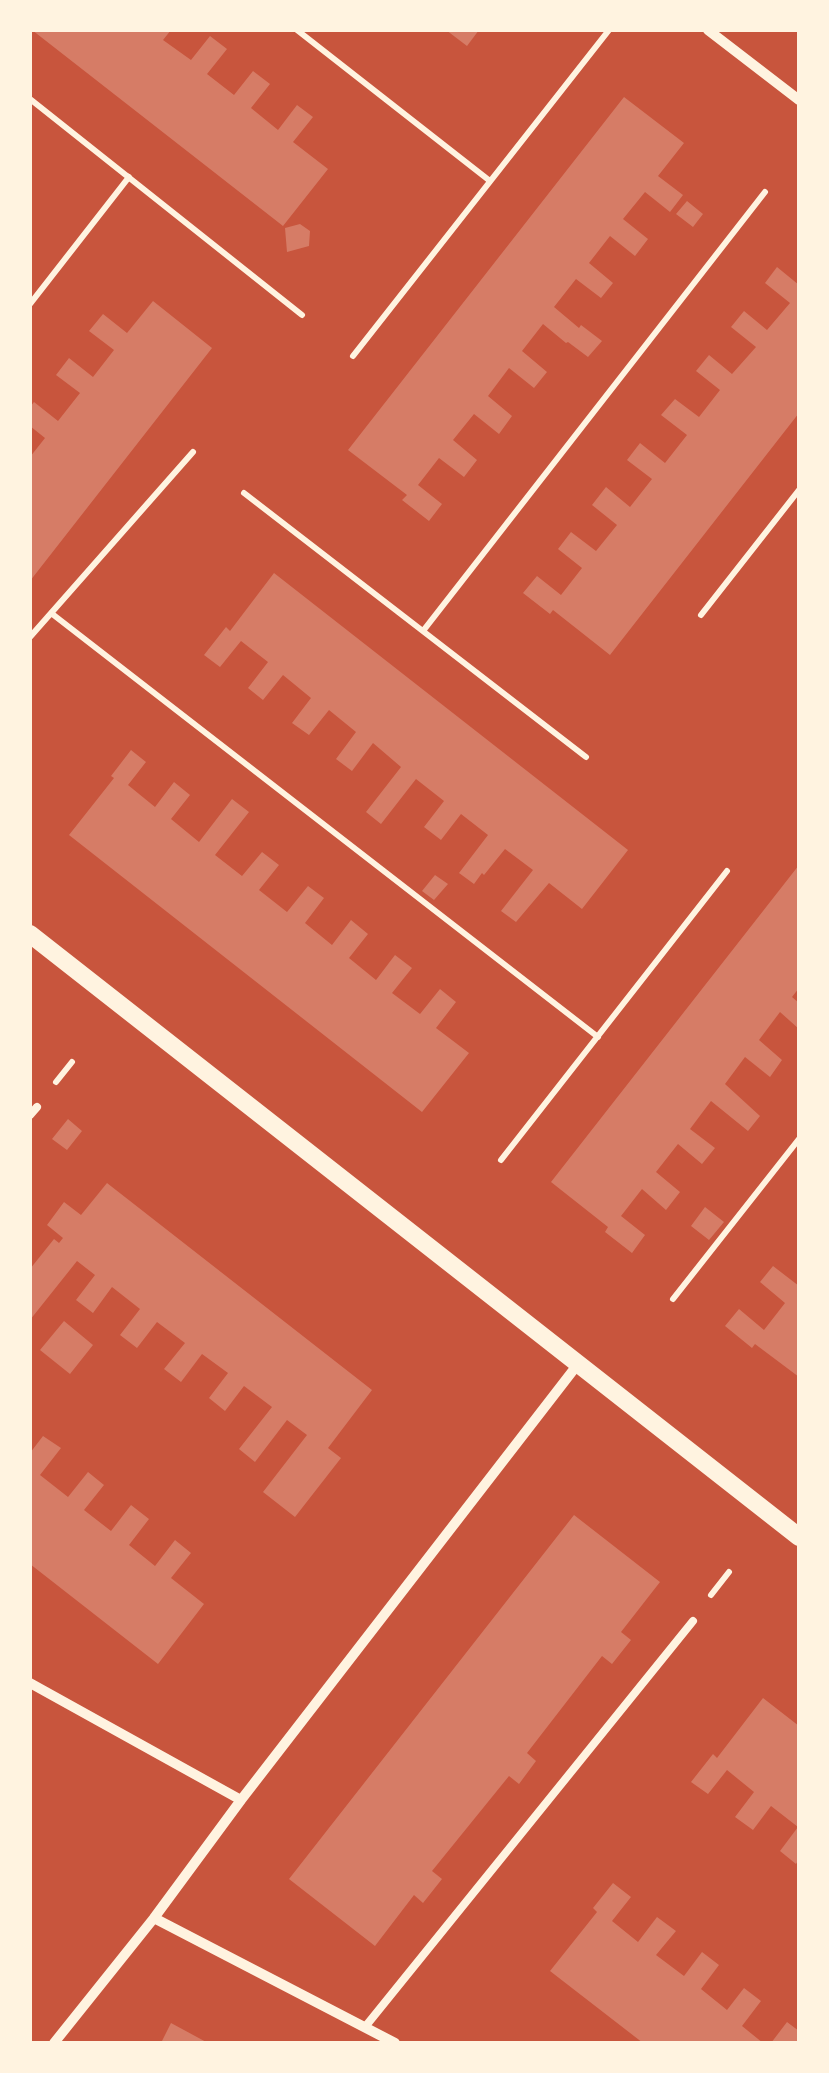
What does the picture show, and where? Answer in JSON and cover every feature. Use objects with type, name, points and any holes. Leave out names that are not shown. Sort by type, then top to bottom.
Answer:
[{"type":"street","points":[[708,30],[799,100]]},
{"type":"street","points":[[30,934],[799,1537]]},
{"type":"street","points":[[54,2043],[578,1364]]},
{"type":"street","points":[[30,1684],[240,1800]]},
{"type":"street","points":[[154,1918],[395,2043]]},
{"type":"lane","points":[[30,1115],[36,1107]]},
{"type":"lane","points":[[364,2027],[693,1620]]},
{"type":"path","points":[[298,30],[490,182]]},
{"type":"path","points":[[353,356],[609,30]]},
{"type":"path","points":[[30,99],[302,315]]},
{"type":"path","points":[[30,304],[129,178]]},
{"type":"path","points":[[424,631],[764,192]]},
{"type":"path","points":[[30,637],[193,452]]},
{"type":"path","points":[[701,616],[799,490]]},
{"type":"path","points":[[244,493],[586,757]]},
{"type":"path","points":[[51,613],[598,1037]]},
{"type":"path","points":[[501,1160],[727,871]]},
{"type":"path","points":[[673,1299],[799,1139]]},
{"type":"building","points":[[32,30],[171,30],[163,40],[191,60],[210,36],[227,49],[207,74],[234,95],[253,71],[270,84],[251,108],[278,130],[297,105],[313,117],[293,142],[328,169],[283,226]]},
{"type":"building","points":[[446,30],[479,30],[467,46]]},
{"type":"building","points":[[624,97],[684,143],[658,176],[683,195],[670,212],[645,192],[623,219],[648,239],[635,256],[610,236],[589,263],[613,283],[601,298],[576,279],[554,307],[602,341],[588,357],[543,324],[522,351],[547,372],[534,388],[509,368],[488,396],[512,416],[499,434],[474,414],[453,440],[477,460],[464,477],[439,458],[418,485],[442,504],[429,521],[402,500],[407,495],[348,450]]},
{"type":"building","points":[[687,201],[703,214],[693,227],[676,214]]},
{"type":"building","points":[[300,224],[310,231],[309,246],[287,252],[285,228]]},
{"type":"building","points":[[777,267],[799,285],[799,413],[610,655],[553,610],[550,614],[523,593],[537,576],[561,595],[582,568],[558,549],[571,532],[596,551],[617,525],[592,505],[606,487],[630,507],[652,479],[627,460],[640,443],[665,463],[687,435],[661,415],[675,399],[699,417],[720,390],[696,371],[709,355],[732,374],[756,347],[731,327],[744,311],[767,330],[790,303],[765,283]]},
{"type":"building","points":[[153,301],[212,348],[30,581],[30,457],[45,438],[30,426],[30,407],[34,402],[58,421],[80,393],[56,375],[69,358],[93,377],[114,350],[89,331],[103,314],[127,333]]},
{"type":"building","points":[[274,573],[628,850],[582,909],[549,883],[516,922],[501,911],[533,870],[505,849],[474,884],[459,873],[488,835],[461,814],[441,840],[424,827],[444,801],[416,779],[381,824],[366,812],[401,767],[373,743],[352,771],[336,759],[356,732],[329,710],[309,735],[292,723],[311,698],[283,675],[263,700],[248,688],[268,662],[241,641],[220,667],[204,655],[226,627],[230,631]]},
{"type":"building","points":[[131,750],[146,762],[128,785],[155,807],[174,782],[190,795],[171,819],[199,842],[232,799],[249,812],[215,855],[242,876],[262,852],[279,865],[259,890],[287,912],[308,886],[324,898],[305,923],[332,945],[351,920],[368,934],[349,958],[376,980],[395,955],[412,968],[392,993],[420,1014],[440,989],[456,1002],[436,1028],[469,1053],[422,1112],[69,835]]},
{"type":"building","points":[[799,865],[799,988],[792,997],[799,1003],[799,1029],[780,1012],[759,1040],[782,1060],[770,1077],[745,1057],[725,1084],[760,1116],[748,1131],[711,1101],[690,1129],[715,1148],[702,1164],[678,1144],[656,1172],[680,1192],[666,1210],[642,1189],[621,1216],[645,1235],[632,1253],[605,1232],[608,1227],[551,1182]]},
{"type":"building","points":[[435,875],[448,884],[434,900],[422,891]]},
{"type":"building","points":[[68,1119],[82,1131],[67,1150],[52,1139]]},
{"type":"building","points":[[107,1183],[372,1390],[328,1448],[341,1458],[295,1517],[263,1492],[307,1435],[287,1420],[255,1462],[239,1449],[272,1407],[244,1386],[225,1411],[209,1398],[228,1373],[202,1354],[181,1382],[164,1369],[185,1343],[157,1322],[137,1348],[120,1335],[140,1309],[112,1287],[93,1313],[76,1300],[95,1275],[77,1261],[30,1320],[30,1269],[54,1239],[59,1243],[63,1238],[47,1225],[64,1202],[81,1215]]},
{"type":"building","points":[[705,1207],[724,1222],[709,1240],[691,1226]]},
{"type":"building","points":[[773,1266],[799,1286],[799,1377],[725,1326],[739,1309],[764,1330],[785,1303],[760,1282]]},
{"type":"building","points":[[64,1321],[93,1345],[70,1374],[40,1350]]},
{"type":"building","points":[[43,1436],[61,1448],[40,1475],[68,1497],[88,1472],[104,1485],[84,1510],[111,1531],[131,1505],[149,1519],[129,1545],[155,1566],[175,1540],[191,1553],[171,1578],[204,1604],[158,1664],[30,1564],[30,1453]]},
{"type":"building","points":[[574,1515],[660,1582],[621,1632],[631,1640],[612,1664],[602,1656],[527,1753],[536,1761],[519,1784],[509,1776],[432,1871],[442,1879],[423,1903],[414,1895],[375,1946],[289,1879]]},
{"type":"building","points":[[763,1698],[799,1726],[799,1859],[796,1864],[780,1851],[798,1827],[771,1806],[753,1830],[735,1817],[754,1792],[727,1770],[708,1794],[691,1782],[713,1754],[717,1758]]},
{"type":"building","points":[[613,1883],[631,1897],[612,1921],[638,1942],[657,1917],[676,1931],[656,1955],[684,1976],[702,1952],[719,1965],[701,1989],[727,2010],[744,1988],[761,2001],[742,2026],[763,2043],[643,2043],[550,1971],[597,1912],[593,1908]]},
{"type":"building","points":[[787,2022],[799,2031],[799,2043],[771,2043]]},
{"type":"building","points":[[171,2023],[208,2043],[161,2043]]}]
